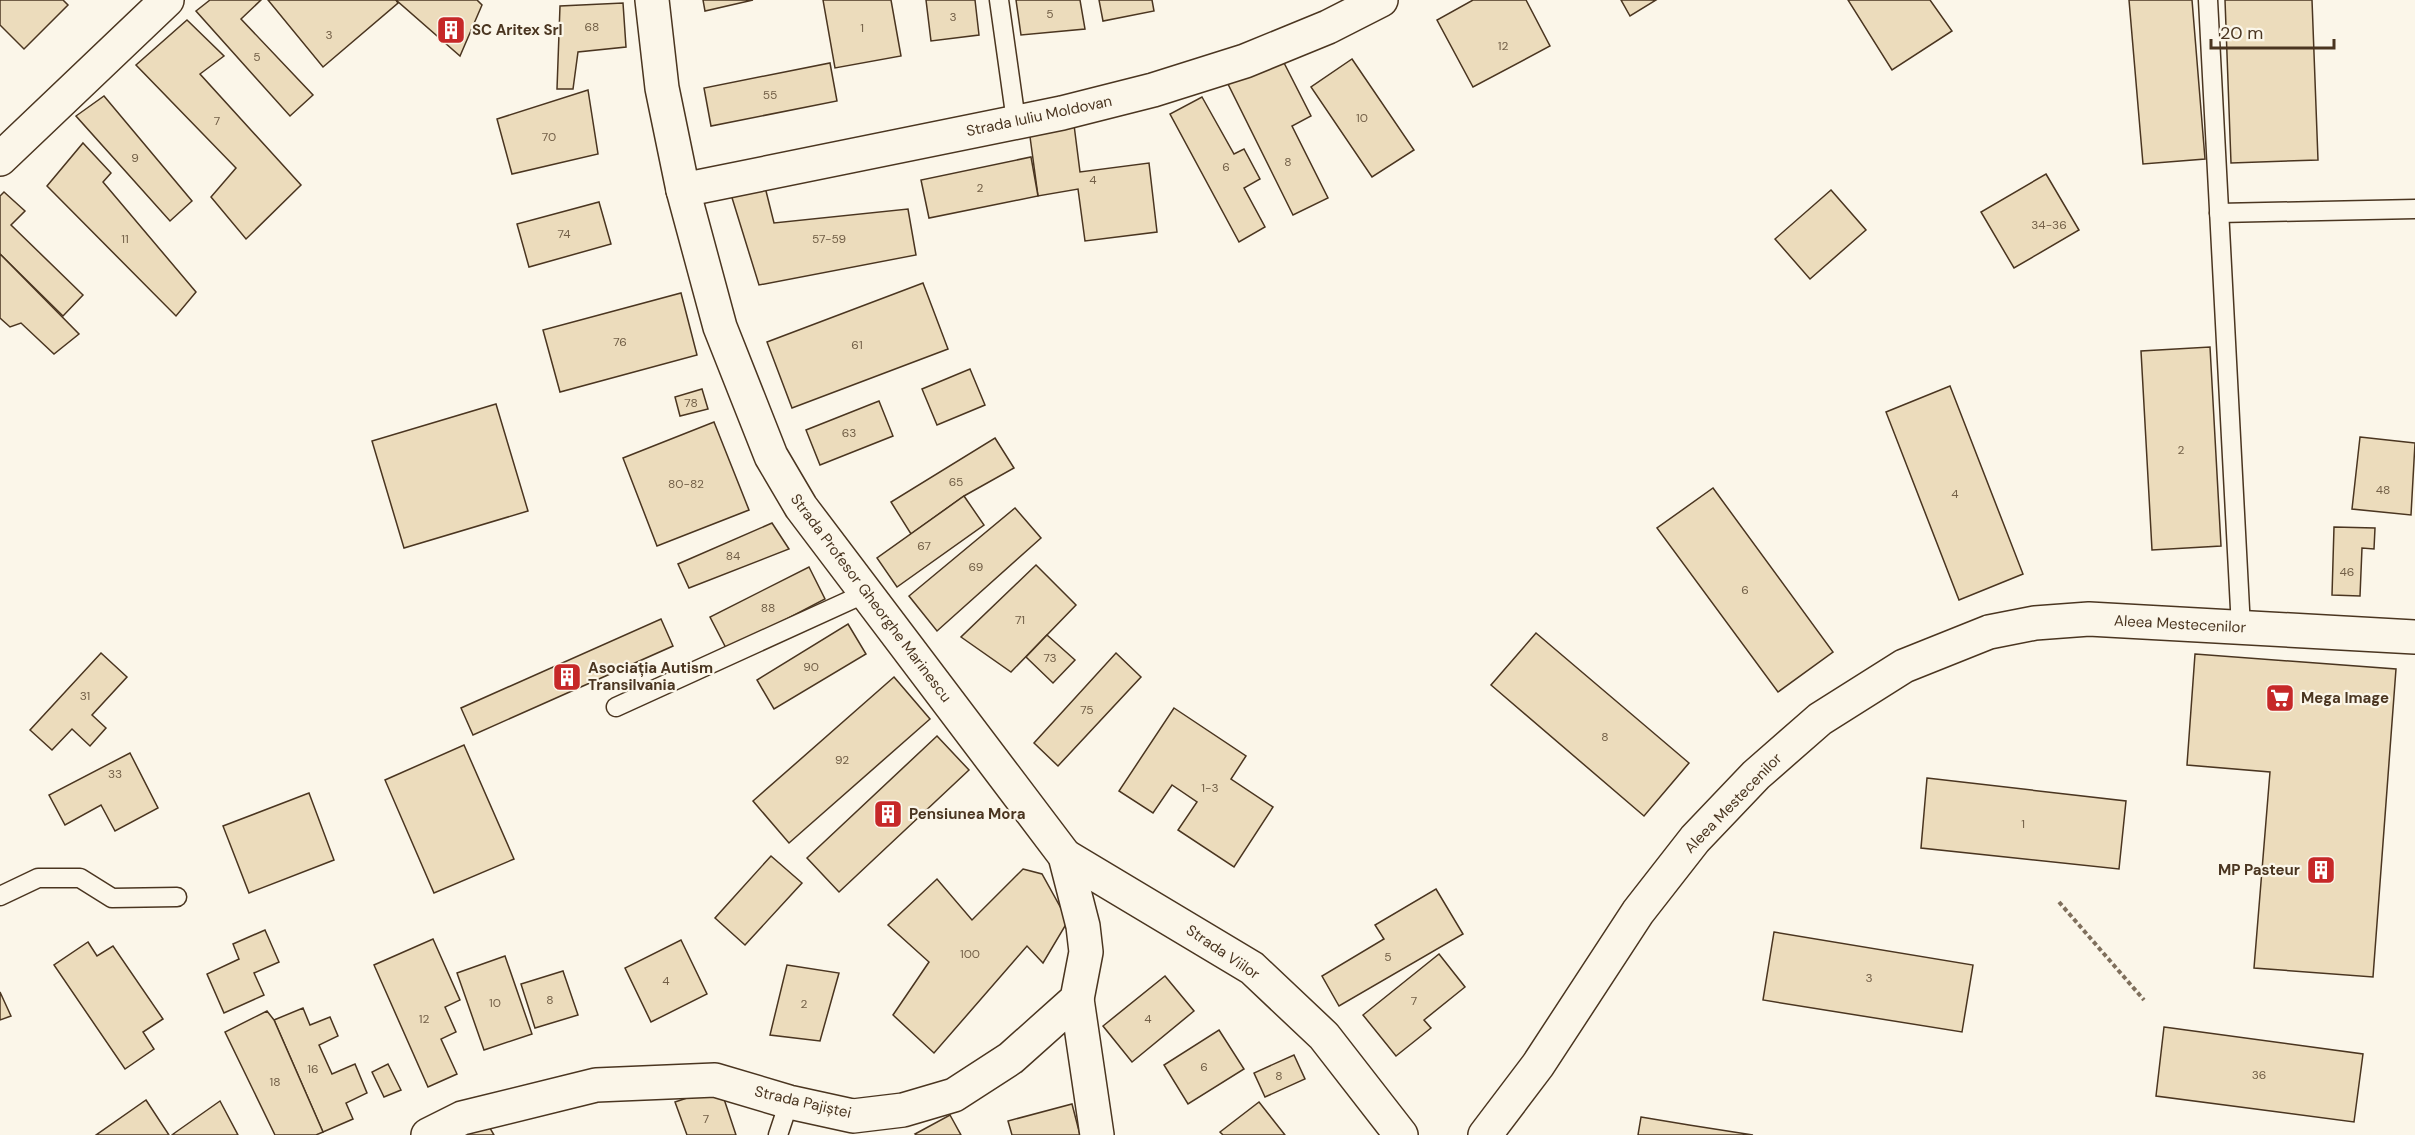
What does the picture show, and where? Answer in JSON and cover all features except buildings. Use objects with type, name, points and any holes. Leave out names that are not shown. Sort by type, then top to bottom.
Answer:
[{"type":"street","points":[[0,159],[167,0]]},
{"type":"street","name":"Strada Profesor Gheorghe Marinescu","points":[[652,0],[662,88],[683,190],[720,327],[771,456],[801,507],[1065,856]]},
{"type":"street","name":"Strada Iuliu Moldovan","points":[[683,190],[1016,121],[1153,90],[1245,61],[1328,27],[1381,0]]},
{"type":"street","name":"Aleea Mestecenilor","points":[[1485,1135],[1538,1065],[1638,912],[1686,850],[1756,775],[1820,719],[1904,666],[1989,632],[2035,623],[2089,619],[2415,637]]},
{"type":"street","points":[[1065,856],[1083,926],[1086,952],[1077,999],[1097,1135]]},
{"type":"street","name":"Strada Viilor","points":[[1065,856],[1252,968],[1324,1036],[1401,1135]]},
{"type":"street","name":"Strada Pajiștei","points":[[428,1135],[462,1118],[596,1085],[715,1080],[789,1102],[853,1116],[903,1110],[954,1095],[1011,1058],[1077,999]]},
{"type":"lane","points":[[999,0],[1016,121]]},
{"type":"lane","points":[[2208,0],[2241,628]]},
{"type":"lane","points":[[2219,213],[2415,209]]},
{"type":"lane","points":[[616,707],[866,593]]},
{"type":"lane","points":[[0,896],[38,878],[80,878],[112,898],[177,897]]},
{"type":"lane","points":[[778,1135],[789,1102]]},
{"type":"path","points":[[2059,902],[2144,1000]]},
{"type":"place","name":"SC Aritex Srl","points":[[451,30]]},
{"type":"place","name":"Asociația Autism Transilvania","points":[[567,677]]},
{"type":"place","name":"Mega Image","points":[[2280,698]]},
{"type":"place","name":"Pensiunea Mora","points":[[888,814]]},
{"type":"place","name":"MP Pasteur","points":[[2321,870]]}]
